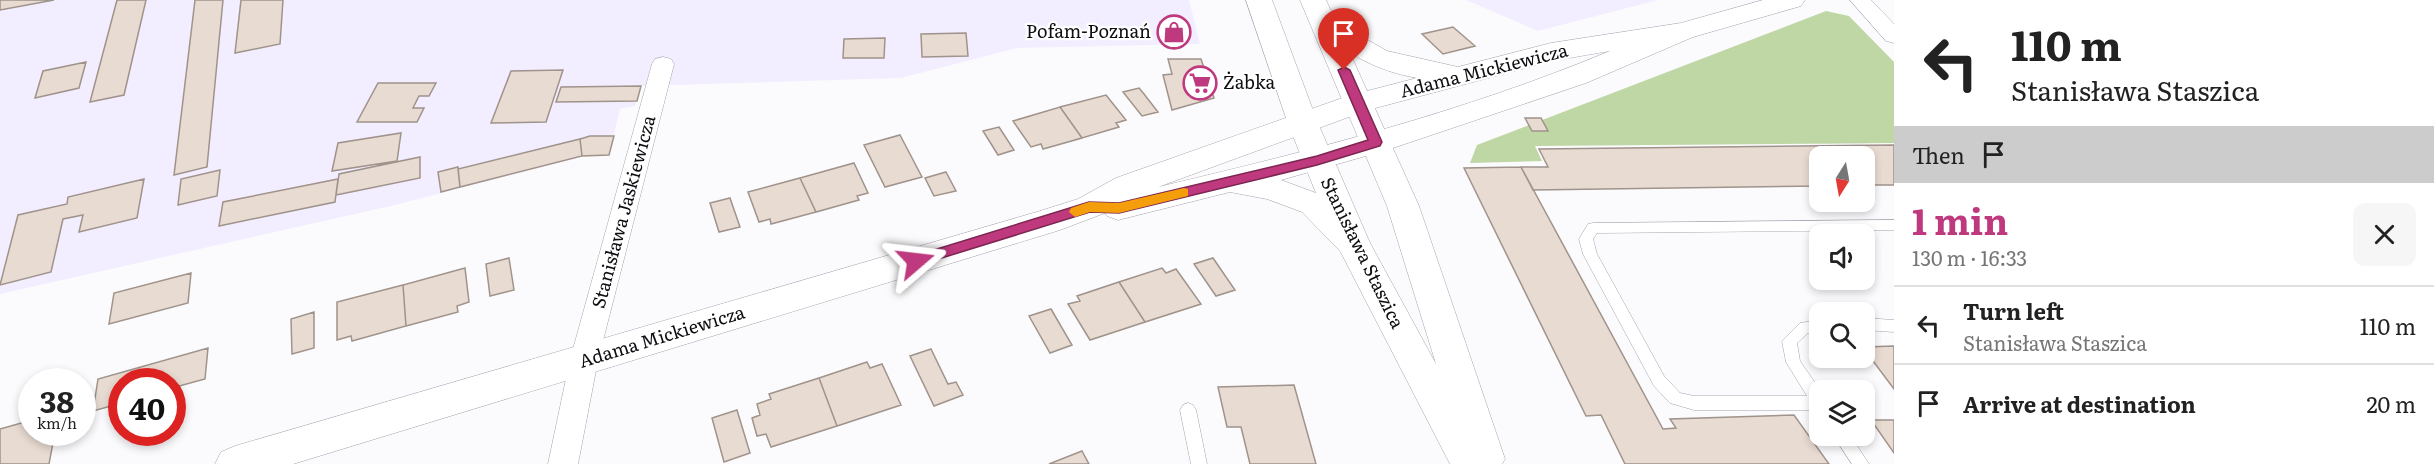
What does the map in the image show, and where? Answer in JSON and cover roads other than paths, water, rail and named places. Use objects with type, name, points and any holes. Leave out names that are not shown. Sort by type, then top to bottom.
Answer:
[{"type":"street","name":"Stanisława Staszica","points":[[1259,0],[1317,160],[1353,243],[1470,464]]},
{"type":"street","name":"Adama Mickiewicza","points":[[235,464],[1089,207],[1126,186],[1302,121],[1358,103],[1551,52],[1683,31],[1792,0]]},
{"type":"street","points":[[1860,0],[1894,36]]},
{"type":"street","points":[[1316,7],[1358,50],[1386,62],[1414,70],[1464,75]]},
{"type":"street","points":[[1316,7],[1403,206],[1486,464]]},
{"type":"street","name":"Adama Mickiewicza","points":[[1089,207],[1119,208],[1317,160],[1576,76],[1683,31]]},
{"type":"street","name":"Stanisława Jaskiewicza","points":[[563,464],[584,360],[663,64]]},
{"type":"street","name":"Adama Mickiewicza","points":[[1224,182],[1271,188],[1313,204],[1353,243]]},
{"type":"lane","points":[[1809,404],[1694,403],[1676,398],[1659,381],[1590,254],[1586,239],[1593,228],[1894,225]]},
{"type":"lane","points":[[1875,325],[1894,326]]},
{"type":"lane","points":[[1809,327],[1805,327],[1789,341],[1793,362],[1809,388]]},
{"type":"lane","points":[[1188,410],[1199,464]]},
{"type":"lane","points":[[1849,446],[1861,464]]},
{"type":"place","name":"Pofam-Poznań","points":[[1174,32]]},
{"type":"place","name":"Żabka","points":[[1200,83]]}]
